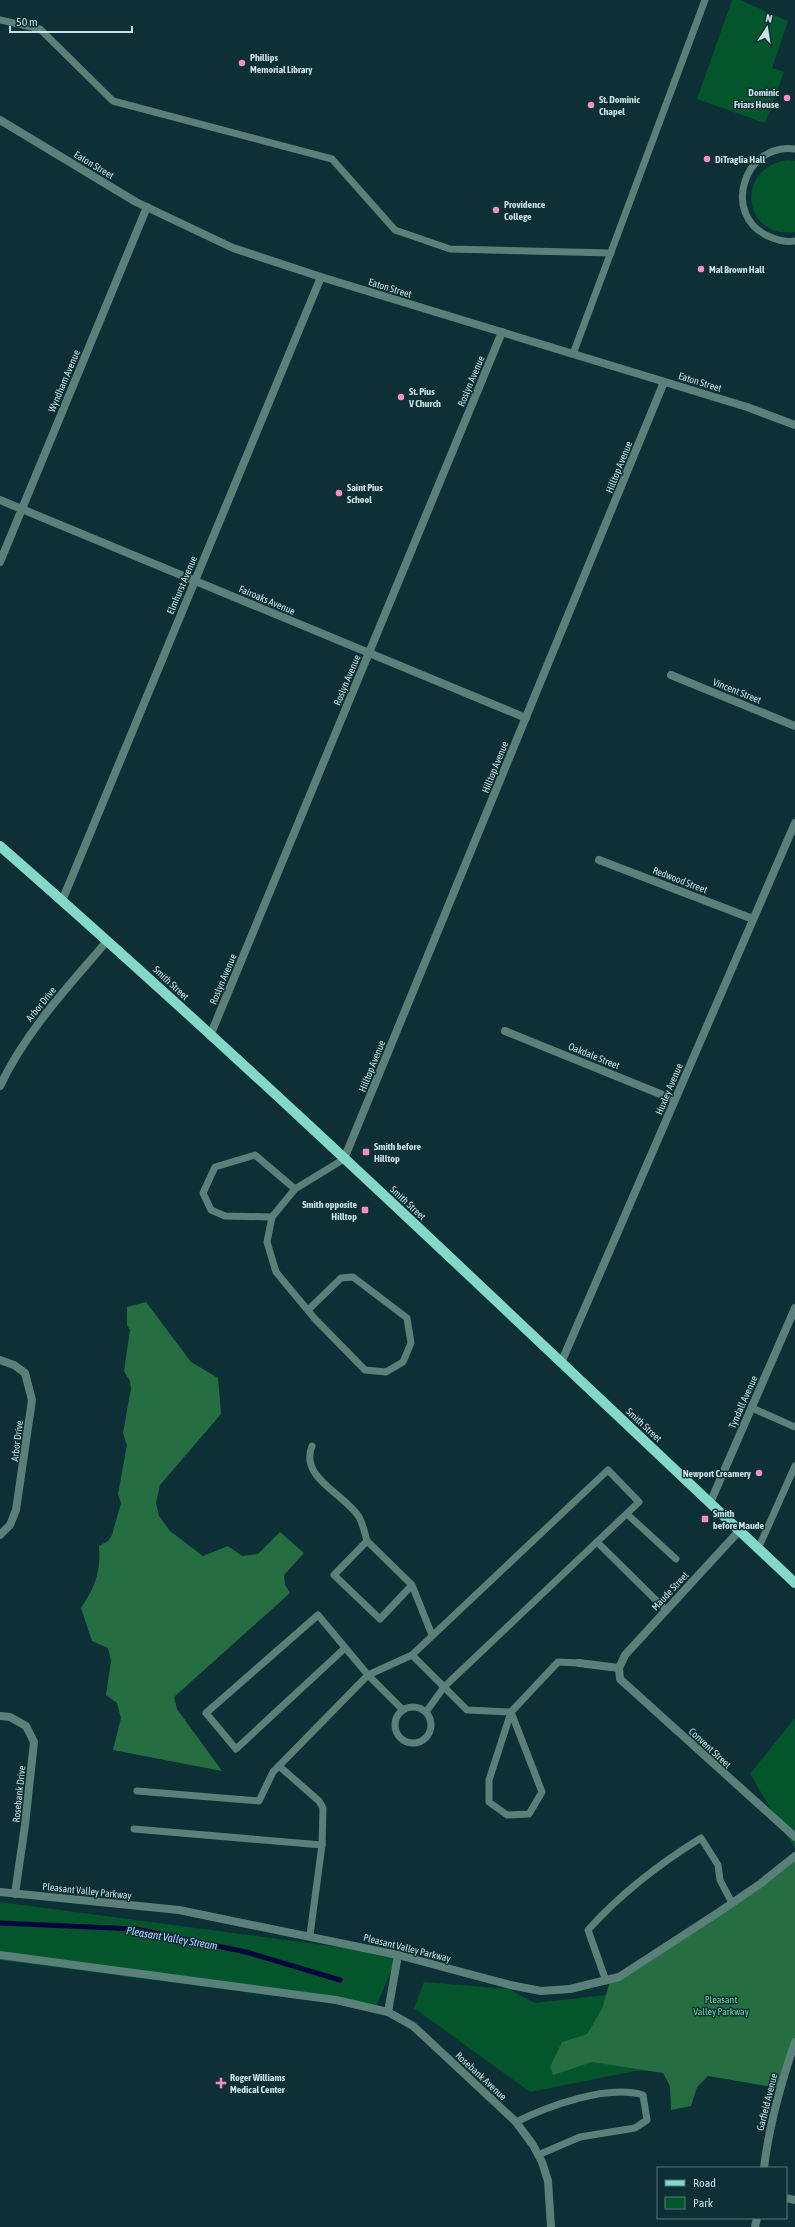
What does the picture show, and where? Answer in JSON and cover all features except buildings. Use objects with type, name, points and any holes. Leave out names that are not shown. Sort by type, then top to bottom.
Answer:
[{"type":"main road","name":"Smith Street","points":[[0,846],[107,941],[344,1159],[795,1583]]},
{"type":"street","name":"Eaton Street","points":[[0,120],[147,207],[233,248],[321,277],[747,407],[795,425]]},
{"type":"street","name":"Wyndham Avenue","points":[[0,562],[147,207]]},
{"type":"street","name":"Elmhurst Avenue","points":[[62,901],[321,277]]},
{"type":"street","name":"Roslyn Avenue","points":[[210,1036],[502,332]]},
{"type":"street","name":"Hilltop Avenue","points":[[344,1159],[664,382]]},
{"type":"street","name":"Fairoaks Avenue","points":[[0,500],[526,718]]},
{"type":"street","name":"Vincent Street","points":[[671,675],[795,726]]},
{"type":"street","name":"Huxley Avenue","points":[[561,1363],[795,823]]},
{"type":"street","name":"Redwood Street","points":[[599,860],[753,919]]},
{"type":"street","name":"Arbor Drive","points":[[0,1086],[10,1064],[38,1022],[107,941]]},
{"type":"street","name":"Oakdale Street","points":[[505,1031],[675,1100]]},
{"type":"street","name":"Tyndall Avenue","points":[[710,1504],[795,1308]]},
{"type":"street","name":"Arbor Drive","points":[[0,1360],[25,1373],[32,1400],[16,1510],[10,1525],[0,1535]]},
{"type":"street","name":"Maude Street","points":[[620,1668],[625,1656],[739,1531]]},
{"type":"street","points":[[579,1663],[620,1668]]},
{"type":"street","name":"Convent Street","points":[[620,1668],[620,1679],[795,1838]]},
{"type":"street","name":"Rosebank Drive","points":[[0,1716],[10,1717],[26,1726],[34,1742],[25,1825],[15,1894]]},
{"type":"street","name":"Pleasant Valley Parkway","points":[[0,1892],[179,1910],[398,1955],[510,1985],[541,1991],[570,1989],[618,1977],[732,1903],[795,1856]]},
{"type":"street","points":[[0,1955],[336,2000],[388,2012],[398,1955]]},
{"type":"street","name":"Rosebank Avenue","points":[[388,2012],[413,2026],[516,2122],[538,2155],[548,2181],[551,2227]]},
{"type":"street","name":"Garfield Avenue","points":[[764,2167],[767,2142],[785,2070],[795,2042]]},
{"type":"lane","points":[[573,354],[705,0]]},
{"type":"lane","points":[[0,20],[40,29],[113,101],[332,159],[395,230],[450,249],[611,253]]},
{"type":"lane","points":[[795,149],[775,150],[762,156],[752,165],[744,179],[742,194],[744,210],[751,223],[762,234],[776,240],[795,241]]},
{"type":"lane","points":[[272,1217],[225,1216],[211,1210],[203,1193],[214,1167],[255,1155],[295,1189]]},
{"type":"lane","points":[[308,1310],[341,1278],[353,1277],[407,1318],[411,1343],[403,1362],[386,1372],[365,1370],[308,1310],[276,1272],[267,1242],[272,1217],[295,1189],[344,1159]]},
{"type":"lane","points":[[752,1408],[795,1427]]},
{"type":"lane","points":[[312,1446],[308,1457],[311,1469],[358,1517],[367,1541],[412,1585],[432,1635]]},
{"type":"lane","points":[[758,1549],[795,1466]]},
{"type":"lane","points":[[137,1791],[259,1801],[273,1772],[368,1675],[412,1655],[608,1470],[639,1502],[444,1687],[426,1712]]},
{"type":"lane","points":[[627,1514],[676,1559]]},
{"type":"lane","points":[[367,1541],[334,1575],[380,1619],[412,1585]]},
{"type":"lane","points":[[597,1542],[666,1610]]},
{"type":"lane","points":[[345,1648],[236,1749],[206,1713],[318,1615],[368,1675],[403,1710]]},
{"type":"lane","points":[[412,1655],[467,1710],[511,1712]]},
{"type":"lane","points":[[511,1712],[542,1792],[529,1814],[507,1816],[489,1802],[489,1780],[511,1712],[558,1662],[579,1663]]},
{"type":"lane","points":[[415,1707],[426,1712],[429,1717],[431,1729],[425,1739],[414,1743],[403,1739],[396,1730],[396,1719],[403,1710],[415,1707]]},
{"type":"lane","points":[[279,1766],[319,1800],[323,1808],[322,1845],[310,1936]]},
{"type":"lane","points":[[134,1829],[322,1845]]},
{"type":"lane","points":[[606,1981],[588,1930],[626,1891],[677,1853],[701,1838],[718,1865],[720,1880],[732,1903]]},
{"type":"lane","points":[[516,2122],[552,2107],[597,2095],[629,2091],[643,2095],[646,2120],[635,2128],[580,2137],[538,2155]]},
{"type":"green space","points":[[732,0],[740,0],[788,21],[772,68],[784,72],[765,123],[697,99]]},
{"type":"green space","points":[[789,160],[795,161],[795,232],[778,231],[764,225],[755,214],[752,201],[753,188],[759,175],[771,165]]},
{"type":"green space","points":[[146,1302],[191,1362],[218,1378],[221,1414],[160,1485],[156,1503],[159,1516],[170,1531],[203,1556],[228,1546],[242,1556],[258,1554],[280,1532],[304,1553],[284,1575],[285,1585],[290,1593],[174,1697],[177,1709],[222,1771],[113,1750],[121,1718],[117,1703],[106,1695],[111,1661],[108,1648],[92,1641],[81,1608],[96,1579],[99,1564],[99,1546],[108,1541],[112,1535],[121,1503],[118,1494],[127,1445],[123,1433],[131,1389],[130,1381],[124,1371],[130,1330],[127,1325],[127,1307]]},
{"type":"green space","points":[[795,1718],[795,1849],[750,1774]]},
{"type":"green space","name":"Pleasant Valley Parkway","points":[[795,1855],[795,2042],[779,2088],[708,2076],[697,2087],[691,2106],[671,2110],[670,2086],[663,2073],[592,2062],[553,2075],[550,2067],[562,2042],[587,2034],[602,2009],[610,1981],[698,1926]]},
{"type":"green space","points":[[0,1902],[398,1955],[375,2009],[0,1960]]},
{"type":"green space","points":[[424,1982],[509,1989],[535,2003],[623,1993],[704,2070],[635,2071],[530,2092],[414,2008]]},
{"type":"waterway","name":"Pleasant Valley Stream","points":[[0,1923],[136,1929],[246,1952],[340,1980]]},
{"type":"place","name":"Phillips Memorial Library","points":[[242,63]]},
{"type":"place","name":"Dominic Friars House","points":[[787,98]]},
{"type":"place","name":"St. Dominic Chapel","points":[[591,105]]},
{"type":"place","name":"DiTraglia Hall","points":[[707,159]]},
{"type":"place","name":"Providence College","points":[[496,210]]},
{"type":"place","name":"Mal Brown Hall","points":[[701,269]]},
{"type":"place","name":"St. Pius V Church","points":[[401,397]]},
{"type":"place","name":"Saint Pius School","points":[[339,493]]},
{"type":"place","name":"Smith before Hilltop","points":[[366,1152]]},
{"type":"place","name":"Smith opposite Hilltop","points":[[365,1210]]},
{"type":"place","name":"Newport Creamery","points":[[759,1473]]},
{"type":"place","name":"Smith before Maude","points":[[705,1519]]},
{"type":"place","name":"Roger Williams Medical Center","points":[[221,2083]]}]
